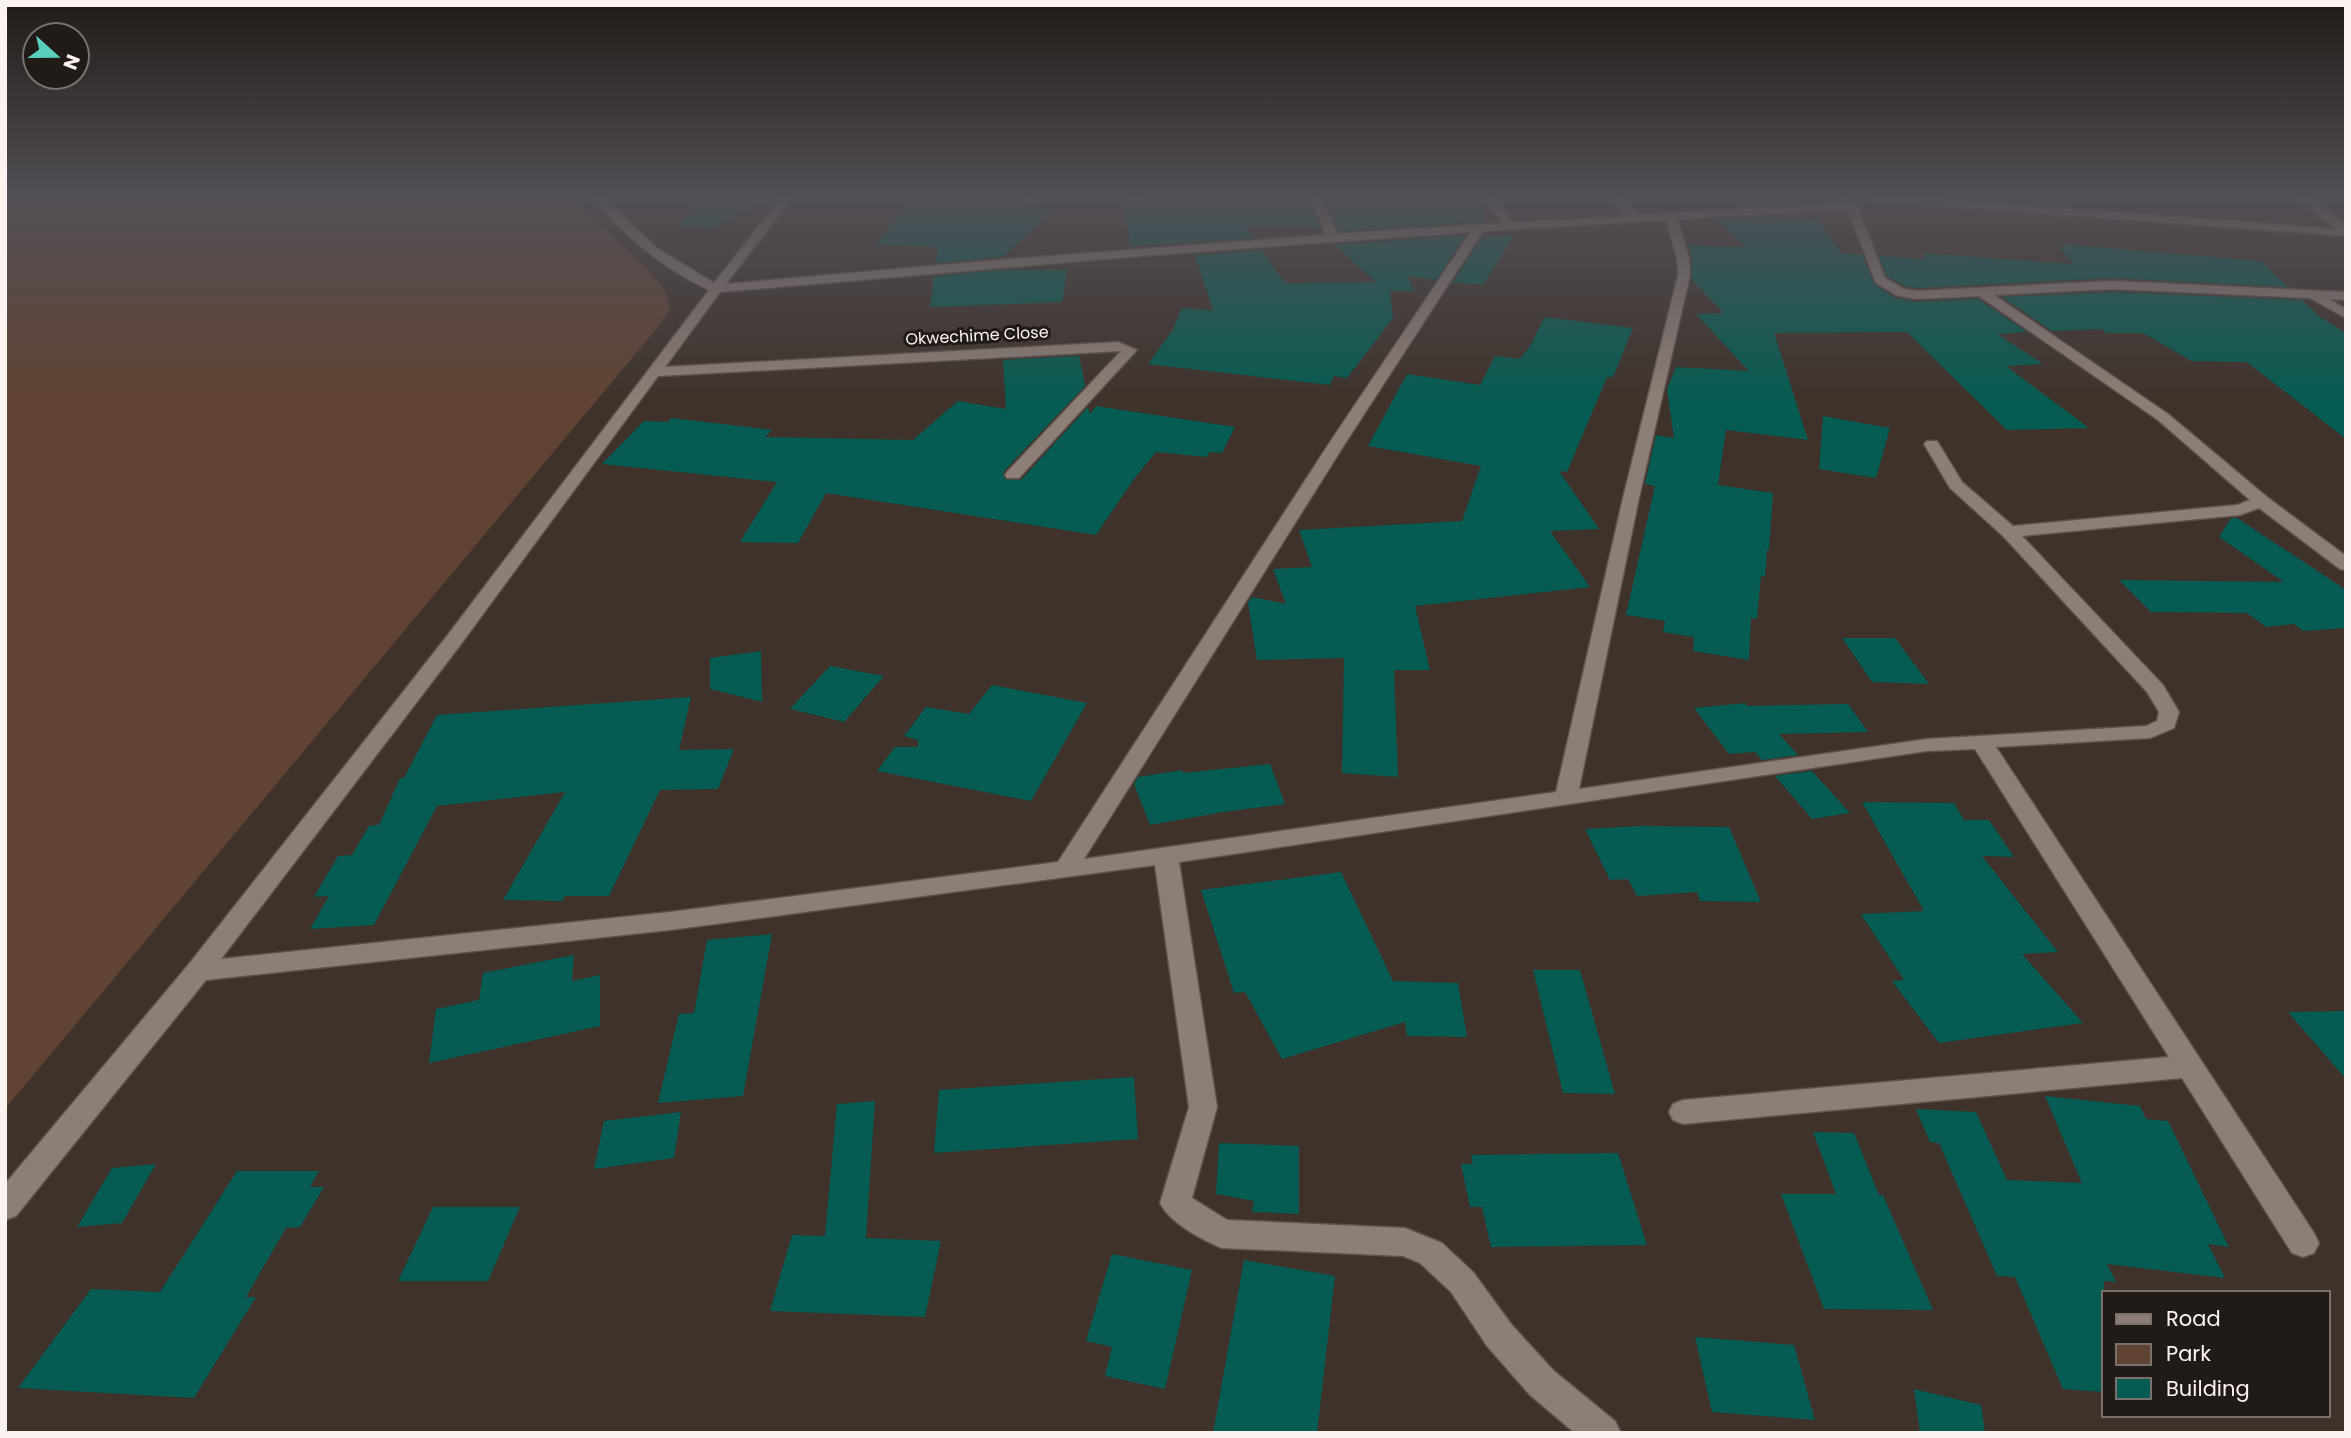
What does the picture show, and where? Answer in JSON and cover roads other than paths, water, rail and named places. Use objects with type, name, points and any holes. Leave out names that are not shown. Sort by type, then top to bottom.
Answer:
[{"type":"street","points":[[672,265],[685,275],[716,289],[981,265]]},
{"type":"street","points":[[5,1207],[198,971],[454,640],[735,265]]},
{"type":"street","points":[[1066,868],[1338,442],[1455,265]]},
{"type":"street","points":[[1566,797],[1634,484],[1684,275],[1683,265]]},
{"type":"street","points":[[1874,265],[1880,280],[1887,287],[1916,295],[2113,285],[2346,296]]},
{"type":"street","points":[[1982,292],[2163,417],[2261,501],[2346,565]]},
{"type":"street","points":[[2311,295],[2346,314]]},
{"type":"street","name":"Okwechime Close","points":[[653,372],[1104,346],[1126,347],[1130,350],[1013,475]]},
{"type":"street","points":[[198,971],[670,921],[1166,856],[1927,745],[2150,732],[2167,724],[2169,712],[2156,689],[2009,532],[1956,485],[1932,444]]},
{"type":"street","points":[[2009,532],[2240,510],[2261,501]]},
{"type":"street","points":[[1982,742],[2303,1243]]},
{"type":"street","points":[[1166,856],[1203,1107],[1175,1203],[1222,1234],[1405,1242],[1431,1253],[1462,1282],[1499,1335],[1542,1382],[1603,1433]]},
{"type":"street","points":[[1683,1112],[2190,1066]]}]
